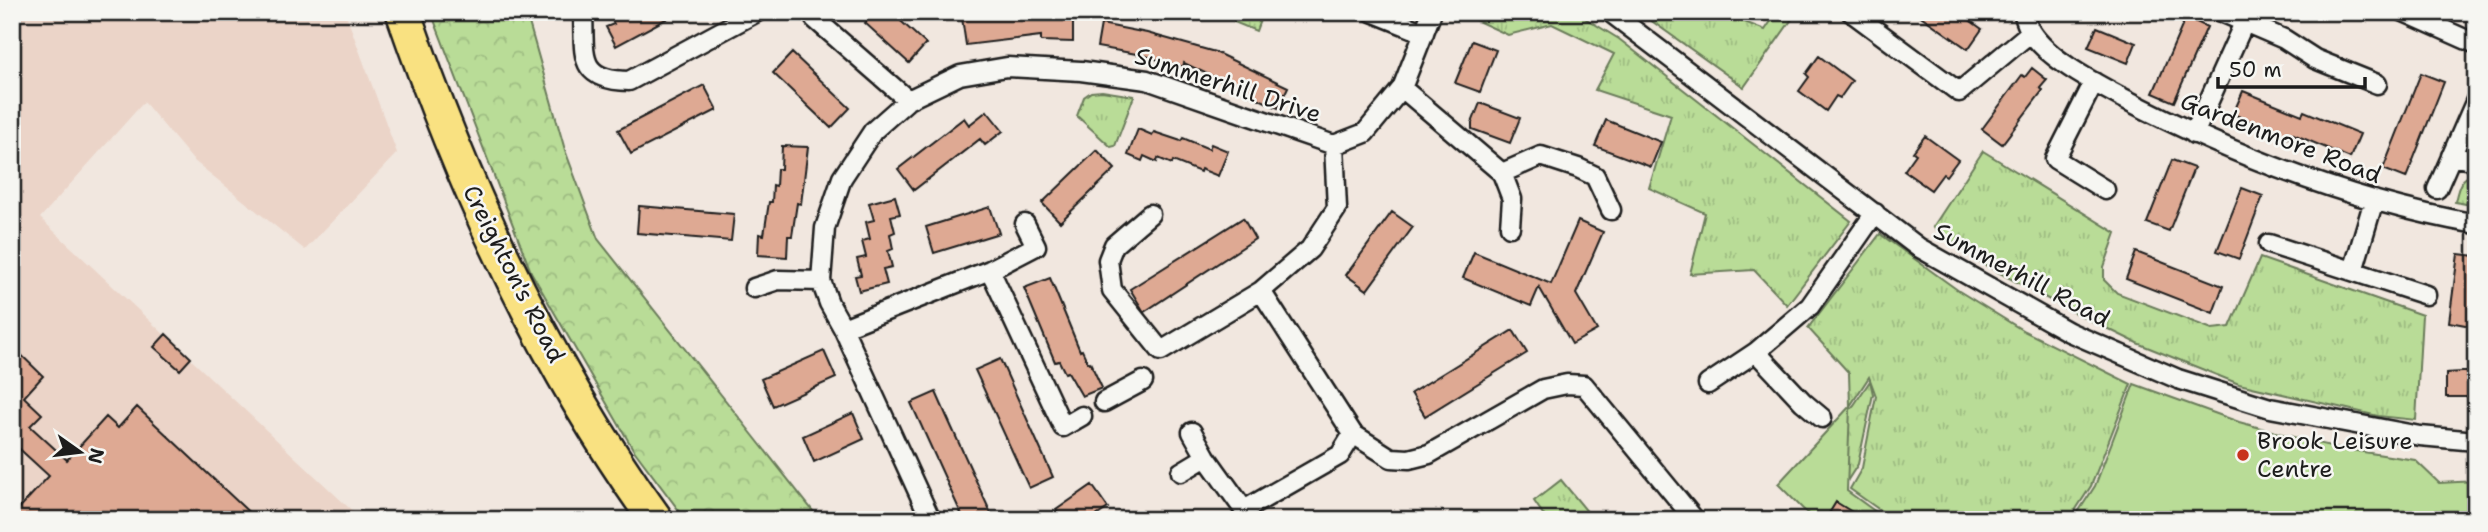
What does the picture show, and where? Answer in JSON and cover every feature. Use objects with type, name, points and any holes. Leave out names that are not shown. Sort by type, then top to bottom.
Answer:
[{"type":"highway","name":"Creighton's Road","points":[[403,12],[429,88],[466,178],[527,305],[577,397],[656,520]]},
{"type":"street","points":[[583,12],[586,64],[595,74],[613,81],[629,81],[757,12]]},
{"type":"street","points":[[811,12],[815,19],[908,100]]},
{"type":"street","points":[[1372,12],[1424,33]]},
{"type":"street","name":"Summerhill Drive","points":[[930,520],[843,328],[828,303],[821,281],[825,228],[842,178],[873,131],[908,100],[960,75],[1007,67],[1081,71],[1147,80],[1334,145],[1364,133],[1402,88],[1432,12]]},
{"type":"street","name":"Summerhill Road","points":[[1609,12],[1918,247],[2057,326],[2178,379],[2270,408],[2420,436],[2476,441]]},
{"type":"street","points":[[1851,12],[1959,92],[2031,32]]},
{"type":"street","name":"Gardenmore Road","points":[[2023,12],[2031,32],[2045,48],[2094,82],[2194,134],[2374,200],[2427,215],[2476,224]]},
{"type":"street","points":[[2221,12],[2284,39],[2315,59],[2377,84]]},
{"type":"street","points":[[2404,12],[2476,44]]},
{"type":"street","points":[[2194,134],[2244,23]]},
{"type":"street","points":[[2094,82],[2055,159],[2105,190]]},
{"type":"street","points":[[1402,88],[1502,173],[1512,199],[1510,227]]},
{"type":"street","points":[[2437,188],[2476,100]]},
{"type":"street","points":[[1150,214],[1114,245],[1108,260],[1112,290],[1161,351],[1261,291],[1310,249],[1337,208],[1334,145]]},
{"type":"street","points":[[1502,173],[1541,156],[1578,168],[1595,176],[1611,210]]},
{"type":"street","points":[[2451,156],[2476,160]]},
{"type":"street","points":[[2353,271],[2374,200]]},
{"type":"street","points":[[1708,384],[1756,352],[1810,306],[1875,214]]},
{"type":"street","points":[[843,328],[990,270],[1036,246],[1025,224]]},
{"type":"street","points":[[2269,244],[2426,295]]},
{"type":"street","points":[[990,270],[1063,426],[1082,416]]},
{"type":"street","points":[[754,288],[778,280],[821,281]]},
{"type":"street","points":[[1261,291],[1353,434],[1391,458],[1409,459],[1429,454],[1543,389],[1567,384],[1584,385],[1695,520]]},
{"type":"street","points":[[1756,352],[1803,402],[1822,418]]},
{"type":"street","points":[[1104,401],[1143,382]]},
{"type":"street","points":[[1192,432],[1206,457],[1244,510],[1340,455],[1353,434]]},
{"type":"street","points":[[1181,472],[1206,457]]},
{"type":"shaded area","points":[[12,12],[345,12],[397,153],[305,250],[193,160],[144,102],[40,218],[362,520],[12,520]]},
{"type":"green space","points":[[431,12],[526,12],[565,150],[598,239],[820,520],[686,520],[633,449],[531,272]]},
{"type":"green space","points":[[1238,12],[1263,12],[1256,31],[1234,22]]},
{"type":"green space","points":[[1458,12],[1575,12],[1619,39],[1851,221],[1787,305],[1754,270],[1690,274],[1705,213],[1649,188],[1671,115],[1595,90],[1614,54],[1552,24],[1508,35]]},
{"type":"green space","points":[[1639,12],[1719,12],[1765,30],[1777,12],[1797,12],[1744,87]]},
{"type":"green space","points":[[1091,92],[1134,96],[1115,146],[1111,147],[1077,116],[1084,97]]},
{"type":"green space","points":[[1983,151],[2116,233],[2104,267],[2104,280],[2117,293],[2212,329],[2230,327],[2260,258],[2422,315],[2416,420],[2378,416],[2239,384],[2137,343],[1983,264],[1933,227]]},
{"type":"green space","points":[[2476,174],[2476,206],[2455,202],[2463,180]]},
{"type":"green space","points":[[1880,234],[1959,291],[2024,331],[2131,384],[2091,486],[2069,520],[1894,520],[1850,489],[1862,468],[1876,396],[1869,377],[1850,406],[1849,373],[1808,328]]},
{"type":"green space","points":[[1870,381],[1873,394],[1858,464],[1842,489],[1786,485],[1854,405]]},
{"type":"green space","name":"Brook Leisure Centre","points":[[2134,384],[2239,422],[2304,440],[2415,460],[2439,483],[2476,481],[2476,520],[2073,520],[2095,486]]},
{"type":"green space","points":[[1850,406],[1847,491],[1887,520],[1810,520],[1811,517],[1778,484]]},
{"type":"green space","points":[[1561,480],[1594,520],[1547,520],[1534,501]]},
{"type":"building","points":[[608,12],[679,12],[616,46],[606,27],[614,24]]},
{"type":"building","points":[[874,12],[891,12],[926,44],[909,63],[865,23]]},
{"type":"building","points":[[1018,12],[1018,17],[1073,18],[1073,42],[1041,41],[1041,36],[966,45],[962,18]]},
{"type":"building","points":[[1915,12],[1958,12],[1982,29],[1968,49]]},
{"type":"building","points":[[2186,17],[2207,27],[2174,102],[2153,93]]},
{"type":"building","points":[[1101,24],[1147,33],[1215,52],[1288,87],[1278,108],[1184,63],[1183,67],[1142,55],[1097,47]]},
{"type":"building","points":[[2097,27],[2136,43],[2128,63],[2088,47]]},
{"type":"building","points":[[1472,41],[1496,50],[1480,92],[1455,83]]},
{"type":"building","points":[[792,53],[850,108],[831,128],[773,73]]},
{"type":"building","points":[[1819,56],[1852,81],[1840,98],[1836,96],[1826,111],[1799,91],[1809,77],[1806,74]]},
{"type":"building","points":[[2032,68],[2047,80],[2040,88],[2043,90],[2002,144],[1982,129],[2022,75],[2025,77]]},
{"type":"building","points":[[2421,73],[2444,82],[2406,178],[2383,169]]},
{"type":"building","points":[[704,85],[717,110],[631,154],[618,130]]},
{"type":"building","points":[[2243,91],[2302,115],[2304,111],[2360,134],[2350,158],[2291,133],[2289,138],[2233,114]]},
{"type":"building","points":[[1480,103],[1520,118],[1510,143],[1472,129]]},
{"type":"building","points":[[987,111],[1003,131],[985,145],[980,139],[914,190],[898,169],[964,118],[969,125]]},
{"type":"building","points":[[1606,120],[1661,142],[1651,167],[1595,146]]},
{"type":"building","points":[[1138,129],[1181,141],[1183,138],[1209,149],[1211,144],[1228,151],[1218,176],[1173,161],[1172,164],[1158,158],[1157,162],[1144,156],[1142,161],[1128,155]]},
{"type":"building","points":[[1925,136],[1958,160],[1931,190],[1904,171]]},
{"type":"building","points":[[782,146],[808,147],[801,204],[797,203],[792,236],[788,236],[787,257],[758,255],[759,234],[764,235],[773,185],[776,186],[777,169],[781,169]]},
{"type":"building","points":[[1097,150],[1115,169],[1060,222],[1042,203]]},
{"type":"building","points":[[2172,160],[2194,168],[2169,231],[2147,223]]},
{"type":"building","points":[[2242,188],[2263,196],[2239,259],[2217,251]]},
{"type":"building","points":[[895,196],[900,214],[891,216],[895,232],[890,234],[893,249],[888,251],[892,267],[883,269],[887,284],[859,291],[855,276],[861,275],[857,259],[866,257],[862,241],[870,239],[866,222],[874,220],[869,203]]},
{"type":"building","points":[[639,206],[734,214],[731,241],[637,233]]},
{"type":"building","points":[[990,207],[999,233],[934,253],[926,227]]},
{"type":"building","points":[[1392,212],[1413,227],[1367,290],[1346,275]]},
{"type":"building","points":[[1243,218],[1255,239],[1144,312],[1130,289]]},
{"type":"building","points":[[1578,221],[1603,232],[1576,294],[1597,330],[1572,344],[1539,287],[1531,306],[1463,278],[1474,252],[1551,284]]},
{"type":"building","points":[[2136,252],[2223,286],[2213,313],[2126,279]]},
{"type":"building","points":[[2458,254],[2476,256],[2476,293],[2471,326],[2449,322]]},
{"type":"building","points":[[1050,278],[1080,351],[1082,350],[1088,363],[1090,362],[1102,388],[1082,396],[1068,372],[1065,373],[1059,361],[1055,362],[1024,288]]},
{"type":"building","points":[[1513,330],[1527,353],[1425,416],[1411,393]]},
{"type":"building","points":[[166,334],[191,358],[180,370],[154,347]]},
{"type":"building","points":[[12,346],[43,376],[24,397],[42,414],[30,426],[67,460],[106,417],[118,428],[137,407],[257,520],[12,520],[12,516],[49,476],[12,442]]},
{"type":"building","points":[[824,351],[836,378],[773,406],[761,379]]},
{"type":"building","points":[[1000,359],[1053,477],[1029,488],[975,370]]},
{"type":"building","points":[[2476,372],[2476,397],[2446,397],[2446,373]]},
{"type":"building","points":[[936,392],[994,520],[964,520],[911,403]]},
{"type":"building","points":[[853,413],[864,439],[814,462],[803,436]]},
{"type":"building","points":[[1092,485],[1108,508],[1090,520],[1062,520],[1056,510]]},
{"type":"building","points":[[1836,502],[1865,520],[1825,520]]},
{"type":"place","name":"Brook Leisure Centre","points":[[2243,455]]}]
